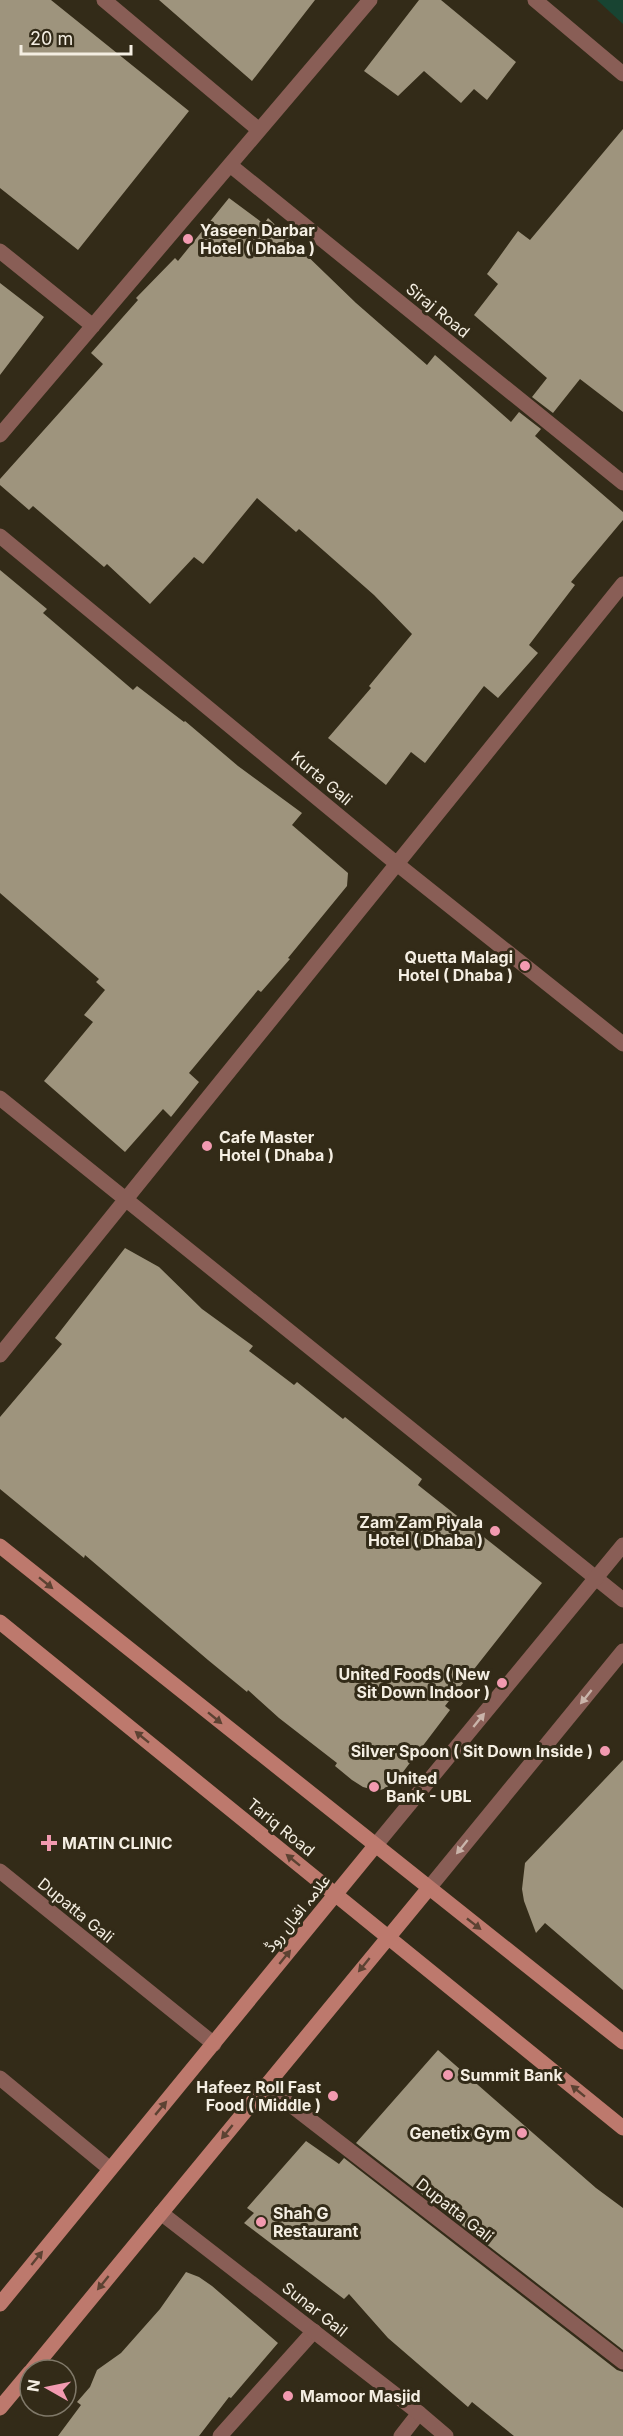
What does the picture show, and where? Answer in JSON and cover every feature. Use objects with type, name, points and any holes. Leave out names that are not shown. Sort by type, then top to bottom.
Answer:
[{"type":"main road","points":[[0,1546],[623,2042]]},
{"type":"main road","name":"Tariq Road","points":[[0,1622],[623,2128]]},
{"type":"main road","name":"علامہ اقبال روڈ","points":[[0,2304],[375,1846]]},
{"type":"main road","points":[[42,2358],[429,1888]]},
{"type":"main road","points":[[0,2408],[18,2387]]},
{"type":"street","points":[[104,0],[259,130]]},
{"type":"street","points":[[0,435],[370,0]]},
{"type":"street","points":[[535,0],[623,74]]},
{"type":"street","name":"Siraj Road","points":[[230,165],[623,483]]},
{"type":"street","points":[[0,251],[93,326]]},
{"type":"street","name":"Kurta Gali","points":[[0,536],[397,864],[623,1044]]},
{"type":"street","points":[[0,1355],[623,584]]},
{"type":"street","points":[[0,1098],[623,1600]]},
{"type":"street","name":"علامہ اقبال روڈ","points":[[375,1846],[623,1545]]},
{"type":"street","points":[[429,1888],[623,1651]]},
{"type":"street","name":"Dupatta Gali","points":[[0,1871],[214,2044]]},
{"type":"street","points":[[0,2078],[110,2169]]},
{"type":"street","name":"Dupatta Gali","points":[[266,2085],[623,2362]]},
{"type":"street","name":"Sunar Gail","points":[[161,2213],[446,2436]]},
{"type":"street","points":[[220,2436],[314,2331]]},
{"type":"street","points":[[401,2436],[419,2413]]},
{"type":"green space","points":[[597,0],[623,0],[623,24]]},
{"type":"building","points":[[0,0],[51,0],[189,111],[78,250],[0,188]]},
{"type":"building","points":[[159,0],[315,0],[252,81]]},
{"type":"building","points":[[419,0],[441,0],[516,62],[487,100],[474,89],[461,103],[424,71],[398,96],[364,71]]},
{"type":"building","points":[[623,129],[623,412],[580,379],[553,413],[532,397],[547,378],[474,315],[498,284],[487,274],[518,231],[530,240]]},
{"type":"building","points":[[229,198],[264,224],[268,218],[356,303],[427,365],[435,355],[511,422],[519,412],[541,429],[535,436],[623,512],[623,520],[571,582],[575,585],[529,645],[538,653],[498,698],[484,686],[425,763],[411,752],[386,785],[328,738],[371,688],[369,686],[412,634],[374,595],[299,529],[296,532],[257,498],[203,564],[194,557],[150,604],[107,564],[104,567],[33,506],[29,510],[0,485],[0,479],[103,364],[91,353],[138,300],[136,298],[175,258],[178,261]]},
{"type":"building","points":[[0,283],[44,317],[0,375]]},
{"type":"building","points":[[0,570],[47,609],[43,613],[133,690],[137,686],[302,813],[292,825],[348,873],[347,886],[288,958],[290,959],[261,992],[258,990],[189,1073],[199,1082],[171,1117],[163,1109],[125,1152],[44,1081],[93,1022],[84,1015],[105,990],[96,982],[99,979],[0,893]]},
{"type":"building","points":[[125,1248],[159,1267],[202,1309],[253,1346],[249,1351],[294,1385],[297,1382],[343,1419],[345,1417],[422,1479],[418,1485],[542,1583],[445,1706],[450,1710],[403,1772],[386,1788],[378,1791],[363,1787],[352,1780],[335,1766],[337,1763],[208,1660],[85,1555],[84,1558],[0,1489],[0,1417],[62,1344],[55,1338]]},
{"type":"building","points":[[623,1760],[623,1990],[545,1923],[536,1933],[522,1889],[525,1863]]},
{"type":"building","points":[[438,2050],[596,2188],[623,2208],[623,2350],[356,2143]]},
{"type":"building","points":[[306,2141],[339,2164],[344,2158],[617,2370],[623,2372],[623,2436],[514,2436],[472,2402],[468,2407],[388,2338],[349,2294],[344,2299],[244,2223],[254,2213],[247,2208]]},
{"type":"building","points":[[186,2272],[212,2286],[278,2343],[231,2398],[229,2397],[199,2436],[58,2436],[71,2418],[78,2418],[78,2409],[81,2405],[78,2401],[90,2387],[97,2370],[121,2353],[160,2309]]},
{"type":"place","name":"Yaseen Darbar Hotel ( Dhaba )","points":[[188,239]]},
{"type":"place","name":"Quetta Malagi Hotel ( Dhaba )","points":[[525,966]]},
{"type":"place","name":"Cafe Master Hotel ( Dhaba )","points":[[207,1146]]},
{"type":"place","name":"Zam Zam Piyala Hotel ( Dhaba )","points":[[495,1531]]},
{"type":"place","name":"United Foods ( New Sit Down Indoor )","points":[[502,1683]]},
{"type":"place","name":"Silver Spoon ( Sit Down Inside )","points":[[605,1751]]},
{"type":"place","name":"United Bank - UBL","points":[[374,1787]]},
{"type":"place","name":"MATIN CLINIC","points":[[49,1843]]},
{"type":"place","name":"Summit Bank","points":[[448,2075]]},
{"type":"place","name":"Hafeez Roll Fast Food ( Middle )","points":[[333,2096]]},
{"type":"place","name":"Genetix Gym","points":[[522,2133]]},
{"type":"place","name":"Shah G Restaurant","points":[[261,2222]]},
{"type":"place","name":"Mamoor Masjid","points":[[288,2396]]}]
